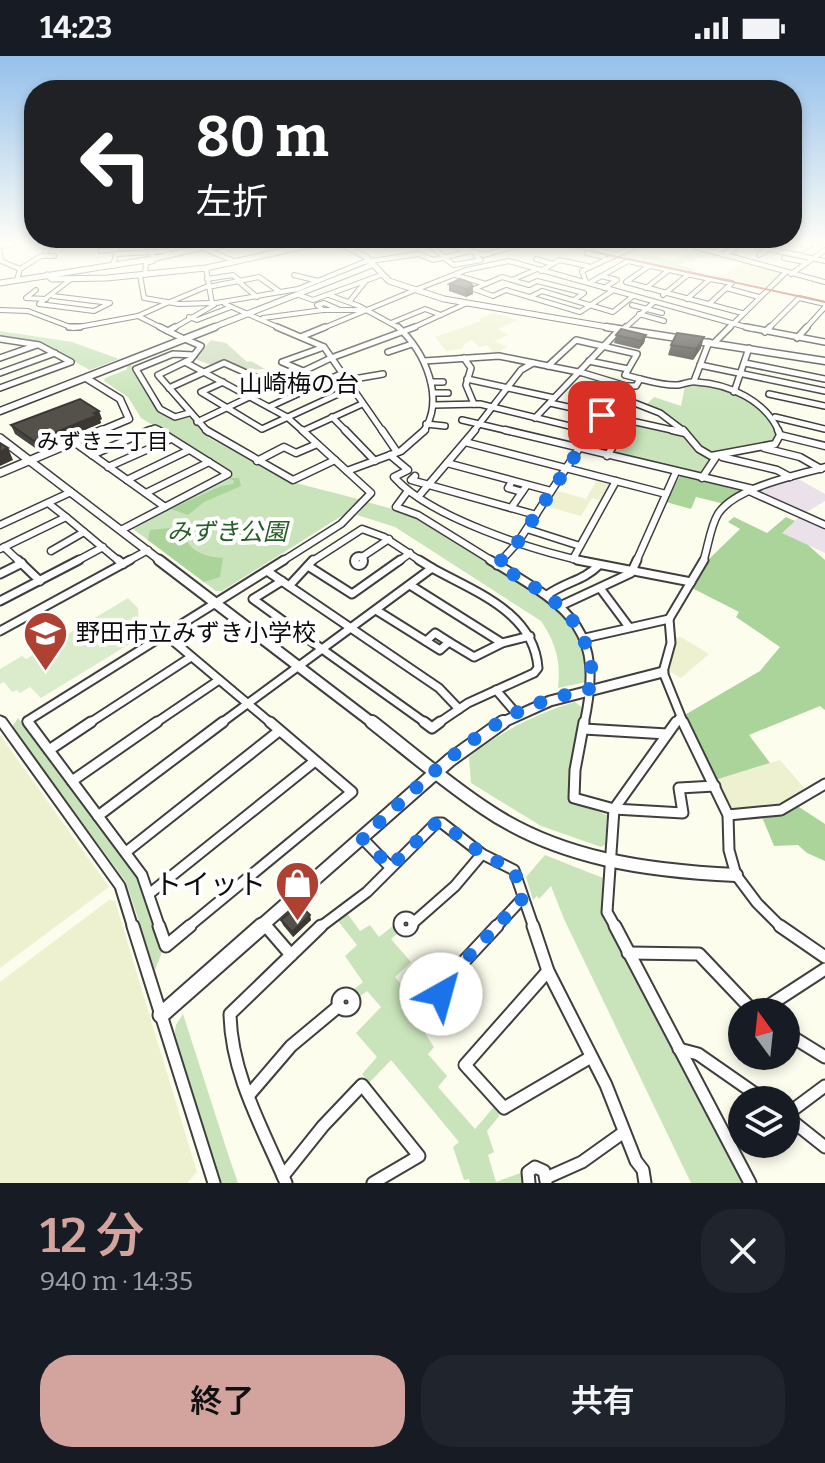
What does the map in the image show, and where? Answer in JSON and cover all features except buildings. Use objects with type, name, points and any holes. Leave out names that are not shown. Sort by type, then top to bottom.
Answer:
[{"type":"street","points":[[28,311],[49,298]]},
{"type":"street","points":[[39,304],[94,311],[110,303],[56,298]]},
{"type":"street","points":[[144,298],[167,303],[217,303],[253,298]]},
{"type":"street","points":[[0,310],[28,311],[73,328],[138,316],[180,298]]},
{"type":"street","points":[[214,298],[217,303]]},
{"type":"street","points":[[248,314],[286,298]]},
{"type":"street","points":[[0,409],[292,298]]},
{"type":"street","points":[[336,298],[391,323],[403,332],[424,361],[434,405],[420,438],[397,452],[347,471]]},
{"type":"street","points":[[349,302],[352,298]]},
{"type":"street","points":[[303,336],[396,298]]},
{"type":"street","points":[[444,298],[825,361]]},
{"type":"street","points":[[197,422],[331,358],[403,332],[472,298]]},
{"type":"street","points":[[532,298],[580,312],[602,298]]},
{"type":"street","points":[[565,298],[613,312],[631,298]]},
{"type":"street","points":[[574,300],[577,298]]},
{"type":"street","points":[[634,298],[765,332],[825,342]]},
{"type":"street","points":[[535,418],[603,346],[660,298]]},
{"type":"street","points":[[682,298],[742,313]]},
{"type":"street","points":[[709,304],[716,298]]},
{"type":"street","points":[[694,381],[711,342],[758,298]]},
{"type":"street","points":[[765,332],[799,298],[825,305],[797,338]]},
{"type":"street","points":[[168,331],[217,303],[324,347],[397,452]]},
{"type":"street","points":[[632,305],[642,312],[663,317]]},
{"type":"street","points":[[189,317],[197,320],[231,307]]},
{"type":"street","points":[[391,323],[425,309],[441,315]]},
{"type":"street","points":[[261,319],[323,310],[363,311]]},
{"type":"street","points":[[138,316],[201,346],[185,362],[158,375],[210,435],[293,480],[335,460]]},
{"type":"street","points":[[696,322],[703,316]]},
{"type":"street","points":[[0,409],[183,339]]},
{"type":"street","points":[[548,366],[576,340],[637,354],[625,375],[670,385],[694,381],[765,405],[775,417],[780,435],[775,444],[718,456],[702,478]]},
{"type":"street","points":[[0,342],[39,345],[71,362],[0,388]]},
{"type":"street","points":[[388,352],[412,344]]},
{"type":"street","points":[[0,358],[39,345]]},
{"type":"street","points":[[303,371],[282,362],[324,347]]},
{"type":"street","points":[[734,392],[749,348]]},
{"type":"street","points":[[0,373],[55,353]]},
{"type":"street","points":[[189,413],[175,417],[160,409],[136,369],[173,354],[194,355]]},
{"type":"street","points":[[424,361],[493,356],[579,372],[626,386],[636,386],[640,379]]},
{"type":"street","points":[[464,358],[471,368],[466,390],[474,404]]},
{"type":"street","points":[[453,359],[458,369]]},
{"type":"street","points":[[499,368],[509,359]]},
{"type":"street","points":[[589,361],[628,369]]},
{"type":"street","points":[[166,635],[352,792],[166,946],[142,875],[27,721],[354,514],[371,493],[287,417],[185,362]]},
{"type":"street","points":[[169,388],[224,363],[274,385]]},
{"type":"street","points":[[418,497],[480,425],[521,370],[533,363]]},
{"type":"street","points":[[745,363],[825,379]]},
{"type":"street","points":[[700,365],[825,391]]},
{"type":"street","points":[[269,407],[343,373]]},
{"type":"street","points":[[348,380],[383,374]]},
{"type":"street","points":[[0,473],[129,419],[120,399],[86,378]]},
{"type":"street","points":[[467,379],[687,434]]},
{"type":"street","points":[[765,405],[773,380]]},
{"type":"street","points":[[223,382],[201,392],[262,429],[351,388]]},
{"type":"street","points":[[431,382],[443,382]]},
{"type":"street","points":[[497,565],[527,529],[614,395],[626,386]]},
{"type":"street","points":[[433,393],[448,393]]},
{"type":"street","points":[[769,394],[825,406]]},
{"type":"street","points":[[614,395],[663,414],[687,434],[702,454],[777,470],[790,477]]},
{"type":"street","points":[[303,431],[362,404]]},
{"type":"street","points":[[434,405],[474,404],[590,431]]},
{"type":"street","points":[[332,417],[375,461]]},
{"type":"street","points":[[775,417],[825,429]]},
{"type":"street","points":[[462,420],[751,490],[825,525]]},
{"type":"street","points":[[607,456],[629,421]]},
{"type":"street","points":[[426,424],[445,426]]},
{"type":"street","points":[[92,455],[155,428],[228,474],[121,530]]},
{"type":"street","points":[[780,435],[825,446]]},
{"type":"street","points":[[0,438],[512,826],[587,857],[609,862],[654,871],[736,875]]},
{"type":"street","points":[[108,467],[171,439]]},
{"type":"street","points":[[74,442],[165,507]]},
{"type":"street","points":[[465,442],[666,494]]},
{"type":"street","points":[[257,461],[284,447],[296,453],[317,444]]},
{"type":"street","points":[[762,447],[804,458],[823,468]]},
{"type":"street","points":[[127,480],[189,450]]},
{"type":"street","points":[[390,455],[408,470],[394,477],[407,492],[494,535],[631,573],[691,582]]},
{"type":"street","points":[[146,493],[209,462]]},
{"type":"street","points":[[447,463],[551,491]]},
{"type":"street","points":[[823,468],[751,490],[718,514],[704,561],[669,619],[671,643],[663,672],[680,717],[728,815],[729,850],[736,875],[757,903],[783,929],[825,957]]},
{"type":"street","points":[[560,606],[631,573],[676,472]]},
{"type":"street","points":[[415,476],[411,480],[536,515]]},
{"type":"street","points":[[512,481],[508,488],[522,492]]},
{"type":"street","points":[[573,559],[616,481]]},
{"type":"street","points":[[511,508],[527,485]]},
{"type":"street","points":[[0,525],[71,492]]},
{"type":"street","points":[[407,492],[396,507],[418,515],[547,595],[560,606],[585,638],[594,665],[593,688],[573,785],[574,798],[614,809],[683,813],[679,788],[715,786]]},
{"type":"street","points":[[48,503],[123,564]]},
{"type":"street","points":[[40,581],[2,548],[66,517]]},
{"type":"street","points":[[362,529],[389,539],[509,613],[530,636],[539,660],[534,673],[459,709],[432,728],[253,599],[286,583],[362,529]]},
{"type":"street","points":[[527,529],[580,546]]},
{"type":"street","points":[[61,544],[84,532]]},
{"type":"street","points":[[362,557],[389,539]]},
{"type":"street","points":[[0,601],[103,547]]},
{"type":"street","points":[[0,631],[148,550]]},
{"type":"street","points":[[308,566],[352,594],[410,553]]},
{"type":"street","points":[[0,574],[22,563]]},
{"type":"street","points":[[547,595],[566,581],[586,578],[599,565]]},
{"type":"street","points":[[98,816],[432,568]]},
{"type":"street","points":[[267,571],[439,688],[459,709]]},
{"type":"street","points":[[410,585],[502,643]]},
{"type":"street","points":[[600,588],[629,627]]},
{"type":"street","points":[[376,610],[440,650],[449,642],[474,657],[502,643],[530,636]]},
{"type":"street","points":[[585,638],[669,619]]},
{"type":"street","points":[[49,750],[191,657]]},
{"type":"street","points":[[161,1015],[473,741],[516,713],[546,701],[663,672]]},
{"type":"street","points":[[72,781],[219,680]]},
{"type":"street","points":[[496,690],[516,713]]},
{"type":"street","points":[[680,717],[614,809],[607,912],[750,1183]]},
{"type":"street","points":[[0,720],[120,886],[214,1183]]},
{"type":"street","points":[[584,729],[667,734]]},
{"type":"street","points":[[126,852],[279,731]]},
{"type":"street","points":[[149,894],[315,761]]},
{"type":"street","points":[[728,815],[781,810],[825,784]]},
{"type":"street","points":[[285,1180],[234,1055],[228,1026],[230,1014],[267,974],[436,823],[442,823],[482,854],[514,870],[548,971],[606,1085],[636,1161],[643,1170],[645,1183]]},
{"type":"street","points":[[362,838],[390,867]]},
{"type":"street","points":[[413,923],[455,886],[482,854]]},
{"type":"street","points":[[441,986],[523,898]]},
{"type":"street","points":[[264,924],[291,955]]},
{"type":"street","points":[[628,953],[699,954],[743,998]]},
{"type":"street","points":[[779,998],[825,969]]},
{"type":"street","points":[[548,971],[465,1065],[504,1108],[591,1057]]},
{"type":"street","points":[[249,1095],[291,1046],[339,1006]]},
{"type":"street","points":[[800,1042],[825,1057]]},
{"type":"street","points":[[679,1049],[698,1054],[744,1086]]},
{"type":"street","points":[[285,1180],[323,1126],[362,1085],[419,1156],[373,1183]]},
{"type":"street","points":[[800,1105],[825,1086]]},
{"type":"street","points":[[800,1126],[825,1147]]},
{"type":"street","points":[[529,1183],[528,1172],[532,1167],[541,1169],[546,1181],[582,1162],[624,1132]]},
{"type":"shaded area","points":[[795,477],[825,494],[825,501],[803,514],[753,491]]},
{"type":"shaded area","points":[[801,515],[825,525],[825,553],[781,533]]},
{"type":"green space","points":[[493,313],[518,320],[498,329],[509,335],[494,341],[507,347],[495,354],[487,345],[480,347],[472,340],[462,349],[446,351],[435,337],[481,321],[479,319]]},
{"type":"green space","points":[[0,331],[72,342],[119,359],[90,370],[41,344],[0,338]]},
{"type":"green space","points":[[211,340],[226,343],[247,362],[265,369],[243,370],[224,362],[214,366],[195,359]]},
{"type":"green space","name":"みずき公園","points":[[129,364],[135,368],[158,409],[174,419],[188,416],[209,438],[292,482],[362,500],[348,512],[222,591],[216,591],[133,529],[234,474],[141,418],[128,397],[104,381],[126,370]]},
{"type":"green space","points":[[696,382],[756,403],[772,421],[777,434],[772,443],[715,455],[705,453],[668,416],[644,407],[654,397],[681,406],[685,386]]},
{"type":"green space","points":[[630,423],[685,434],[700,454],[711,458],[700,475],[610,454]]},
{"type":"green space","points":[[681,474],[746,491],[725,504],[696,497],[691,509],[666,502]]},
{"type":"green space","points":[[229,478],[239,478],[241,486],[204,502],[188,515],[171,509],[221,486],[233,484],[234,481]]},
{"type":"green space","points":[[598,478],[612,483],[602,501],[592,498],[581,516],[545,506],[555,490],[586,499]]},
{"type":"green space","points":[[367,502],[411,514],[543,596],[578,634],[586,656],[586,682],[558,688],[556,653],[541,621],[395,527],[357,515]]},
{"type":"green space","points":[[734,517],[767,533],[786,517],[795,521],[782,533],[808,545],[825,560],[825,710],[820,706],[749,735],[770,763],[715,780],[683,716],[760,671],[780,647],[736,617],[739,612],[690,587],[708,560],[740,529],[728,522]]},
{"type":"green space","points":[[183,529],[187,542],[197,551],[223,558],[220,577],[204,582],[148,540],[150,530]]},
{"type":"green space","points":[[128,598],[138,608],[139,623],[149,632],[41,698],[30,687],[20,693],[17,690],[12,692],[4,682],[0,684],[0,669],[22,656],[26,659]]},
{"type":"green space","points":[[681,637],[709,654],[681,678],[667,670],[673,638]]},
{"type":"green space","points":[[575,702],[584,709],[573,751],[569,801],[607,815],[605,845],[601,847],[541,826],[471,783],[469,757],[519,724]]},
{"type":"green space","points":[[18,718],[137,878],[162,952],[155,970],[126,882],[12,727]]},
{"type":"green space","points":[[0,735],[109,887],[0,968]]},
{"type":"green space","points":[[780,760],[807,791],[779,808],[731,813],[715,780]]},
{"type":"green space","points":[[796,805],[825,824],[825,861],[798,845],[774,846],[762,817]]},
{"type":"green space","points":[[545,855],[603,878],[601,912],[743,1183],[691,1183],[551,886],[539,899],[537,896],[533,900],[526,877]]},
{"type":"green space","points":[[109,900],[115,901],[197,1172],[187,1183],[0,1183],[0,982]]},
{"type":"green space","points":[[347,913],[360,931],[370,925],[379,937],[394,925],[398,933],[391,939],[411,962],[395,977],[414,1000],[422,993],[427,1001],[413,1015],[434,1047],[428,1054],[447,1076],[438,1087],[475,1129],[494,1107],[500,1115],[487,1131],[494,1152],[488,1155],[496,1182],[523,1172],[525,1183],[470,1183],[469,1179],[464,1180],[453,1147],[459,1142],[391,1060],[369,1083],[362,1074],[377,1057],[356,1033],[381,1007],[367,991],[356,999],[352,991],[363,982],[345,956],[357,945],[338,921]]},
{"type":"green space","points":[[183,1014],[238,1183],[221,1183],[174,1037],[176,1025]]},
{"type":"railway","points":[[805,298],[825,302]]},
{"type":"place","name":"野田市立みずき小学校","points":[[45,672]]},
{"type":"place","name":"トイット","points":[[297,923]]},
{"type":"district","name":"山崎梅の台","points":[[299,384]]},
{"type":"district","name":"みずき二丁目","points":[[103,441]]},
{"type":"route","points":[[441,994],[441,986],[523,898],[514,870],[482,854],[442,823],[436,823],[398,863],[390,867],[362,838],[454,756],[495,725],[531,706],[593,688],[594,665],[585,638],[565,611],[547,595],[497,565],[518,542],[602,415]]}]
